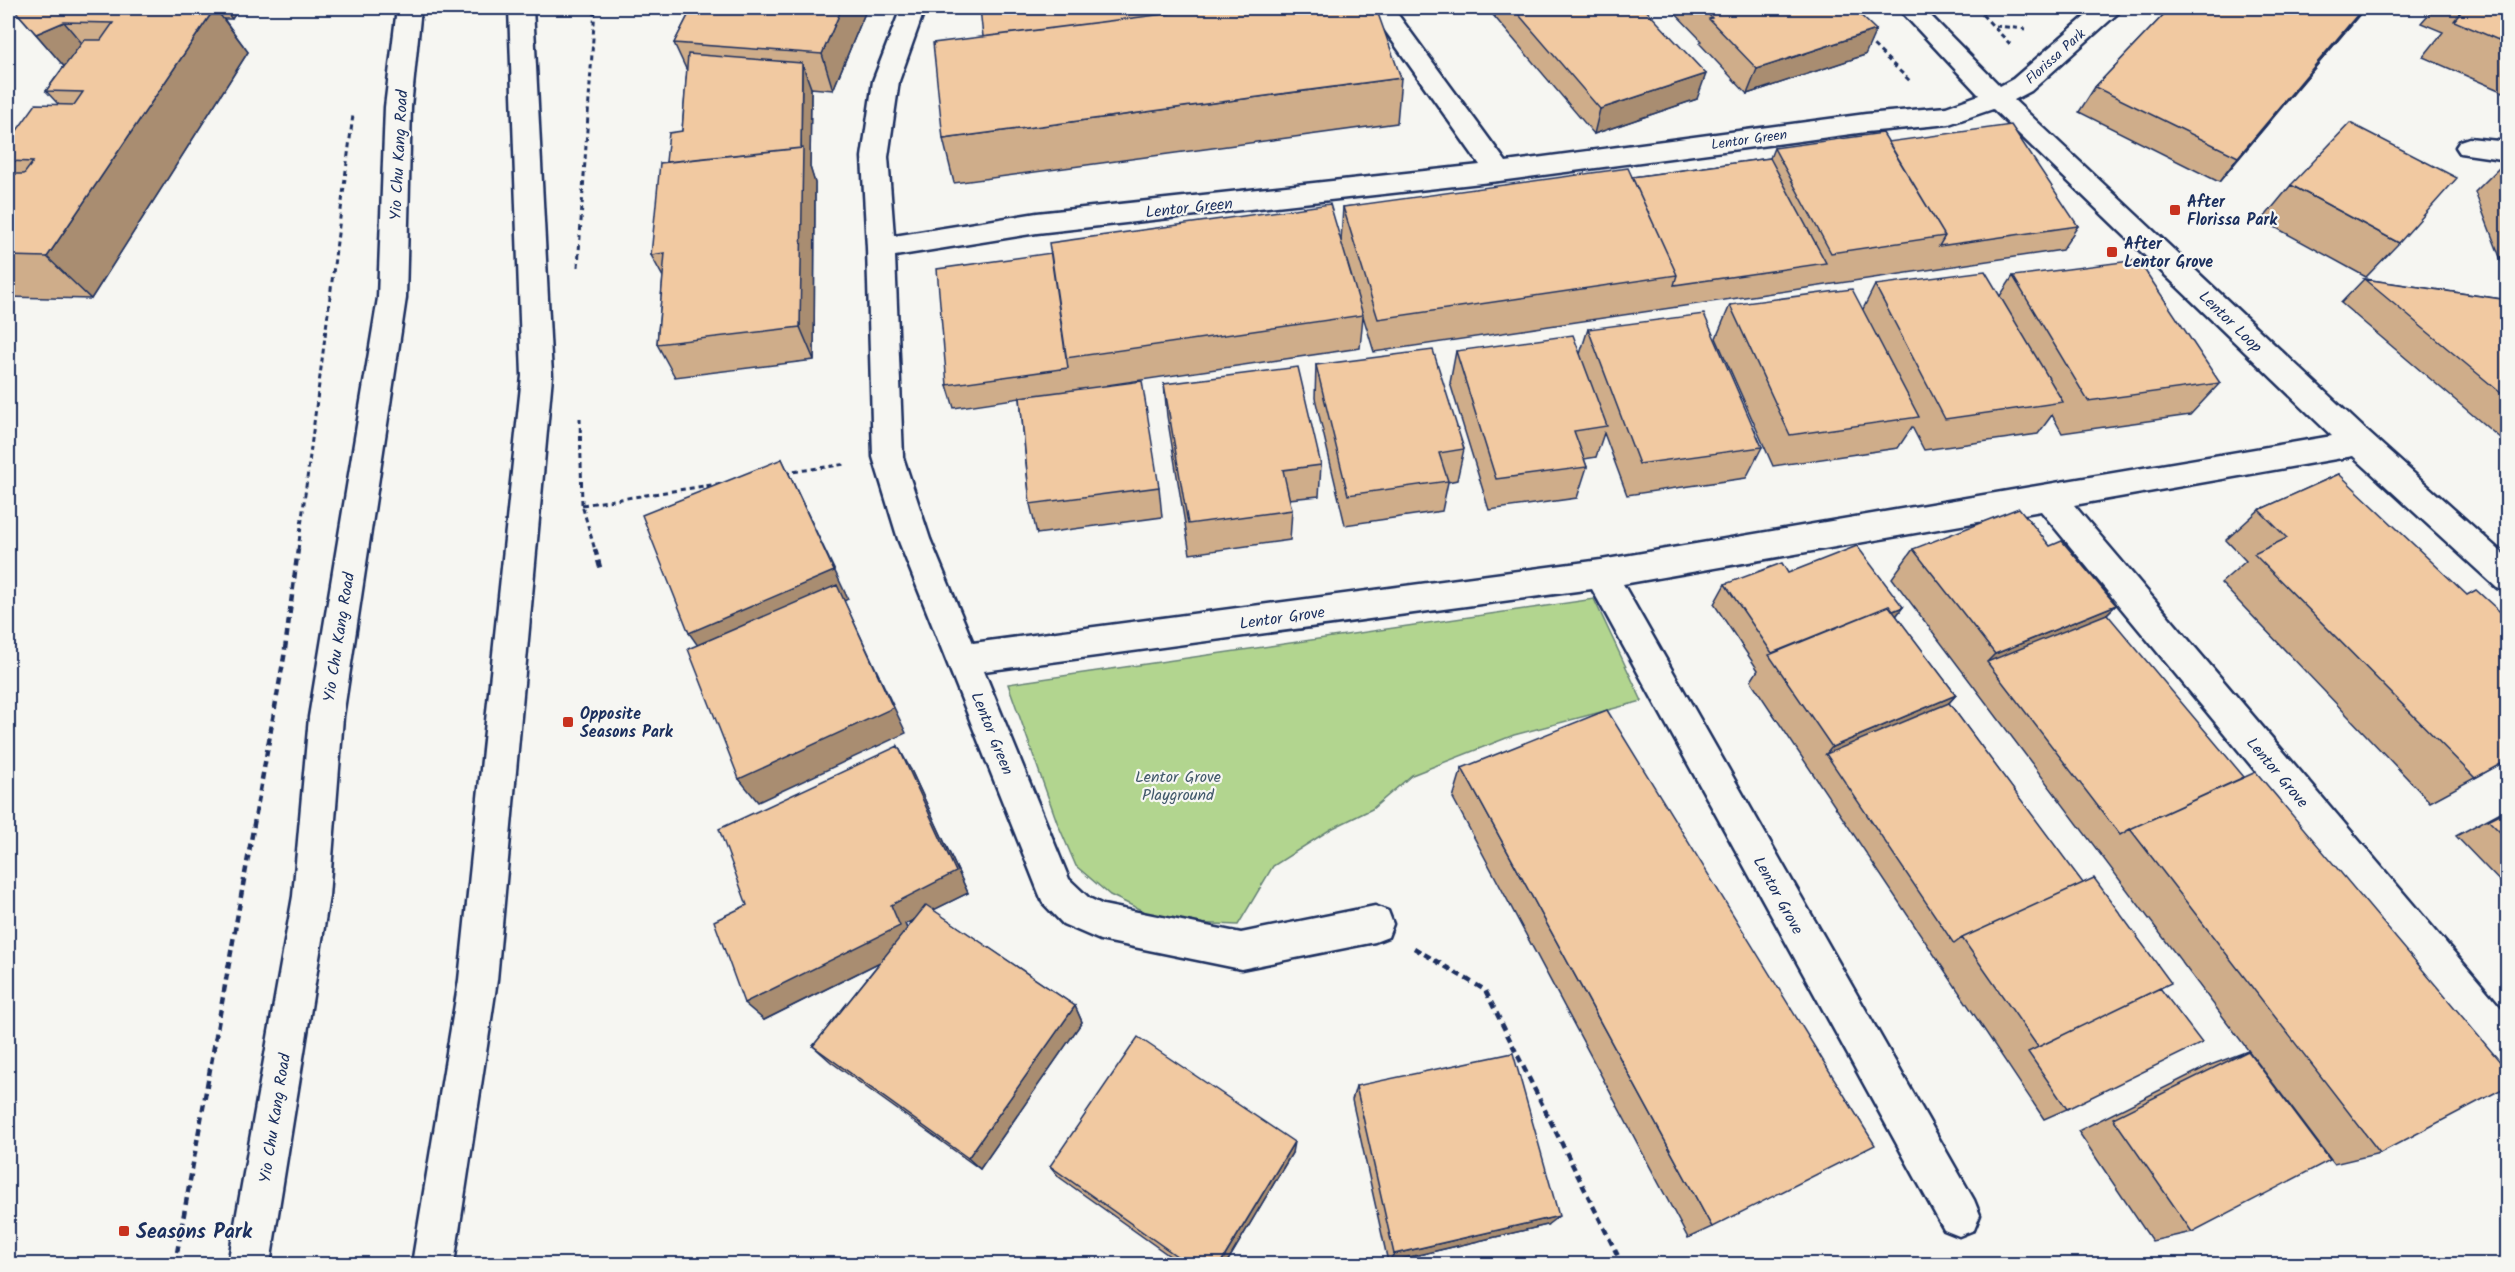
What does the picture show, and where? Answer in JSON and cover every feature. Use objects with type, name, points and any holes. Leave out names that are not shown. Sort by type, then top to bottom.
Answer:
[{"type":"street","name":"Yio Chu Kang Road","points":[[249,1264],[311,896],[326,717],[392,298],[398,107],[409,8]]},
{"type":"street","points":[[434,1264],[478,980],[537,376],[521,8]]},
{"type":"street","name":"Lentor Green","points":[[913,8],[886,81],[875,157],[881,248],[888,457],[914,539],[1056,891],[1076,911],[1100,922],[1241,951],[1375,924]]},
{"type":"street","points":[[1381,8],[1499,172]]},
{"type":"street","name":"Lentor Loop","points":[[1910,8],[1996,98],[2359,443],[2508,578]]},
{"type":"street","name":"Florissa Park","points":[[1996,98],[2032,78],[2109,8]]},
{"type":"street","name":"Lentor Green","points":[[881,248],[1036,224],[1499,172],[1866,123],[1949,115],[1996,98]]},
{"type":"street","points":[[2469,147],[2508,151]]},
{"type":"street","name":"Lentor Grove","points":[[963,659],[1601,574],[2359,443]]},
{"type":"street","name":"Lentor Grove","points":[[2049,498],[2508,1046]]},
{"type":"street","name":"Lentor Grove","points":[[1601,574],[1959,1215]]},
{"type":"path","points":[[577,276],[595,8]]},
{"type":"path","points":[[1976,8],[2016,52],[2032,78]]},
{"type":"path","points":[[1866,38],[1949,115]]},
{"type":"path","points":[[174,1264],[284,657],[353,114]]},
{"type":"path","points":[[580,414],[582,505],[601,571]]},
{"type":"path","points":[[783,474],[888,457]]},
{"type":"path","points":[[582,505],[735,481]]},
{"type":"path","points":[[1375,924],[1485,990],[1622,1264]]},
{"type":"green space","name":"Lentor Grove Playground","points":[[1594,599],[1642,701],[1514,735],[1412,775],[1372,809],[1331,829],[1273,866],[1238,925],[1166,922],[1110,895],[1076,866],[1057,822],[1008,684]]},
{"type":"building","points":[[13,8],[215,8],[47,257],[8,256],[8,174],[24,174],[33,162],[8,161],[8,143],[36,104],[74,105],[83,92],[46,91],[84,40],[101,40],[113,23],[64,22],[36,34]]},
{"type":"building","points":[[692,8],[842,8],[822,54],[674,43]]},
{"type":"building","points":[[980,8],[1212,8],[983,37]]},
{"type":"building","points":[[1212,8],[1376,8],[1401,78],[943,139],[933,43]]},
{"type":"building","points":[[1513,8],[1644,8],[1706,74],[1600,109]]},
{"type":"building","points":[[1702,8],[1853,8],[1876,30],[1757,69],[1709,19],[1712,18]]},
{"type":"building","points":[[2170,8],[2363,8],[2238,157],[2095,87]]},
{"type":"building","points":[[2464,8],[2508,8],[2508,44],[2454,21]]},
{"type":"building","points":[[688,54],[802,63],[801,148],[666,162],[669,133],[682,131]]},
{"type":"building","points":[[2350,123],[2457,178],[2399,243],[2291,185]]},
{"type":"building","points":[[2011,125],[2078,226],[1939,246],[1945,236],[1888,142]]},
{"type":"building","points":[[1883,133],[1945,236],[1831,253],[1774,148]]},
{"type":"building","points":[[803,148],[800,327],[657,344],[665,253],[651,255],[660,163]]},
{"type":"building","points":[[1770,158],[1826,263],[1674,285],[1677,275],[1632,177]]},
{"type":"building","points":[[1628,168],[1677,275],[1378,319],[1343,207]]},
{"type":"building","points":[[1330,204],[1363,315],[1066,358],[1049,243]]},
{"type":"building","points":[[1051,253],[1068,368],[947,385],[937,269]]},
{"type":"building","points":[[2138,260],[2220,383],[2088,401],[2013,276]]},
{"type":"building","points":[[1985,271],[2063,402],[1945,419],[1875,285]]},
{"type":"building","points":[[2364,279],[2508,300],[2508,399]]},
{"type":"building","points":[[1852,289],[1919,417],[1790,435],[1730,305]]},
{"type":"building","points":[[1704,314],[1762,447],[1639,464],[1588,329]]},
{"type":"building","points":[[1573,335],[1607,426],[1574,431],[1587,467],[1496,479],[1456,351]]},
{"type":"building","points":[[1433,350],[1464,449],[1439,453],[1448,481],[1348,495],[1316,365]]},
{"type":"building","points":[[1298,367],[1321,465],[1283,470],[1292,510],[1188,524],[1164,384]]},
{"type":"building","points":[[1142,381],[1159,487],[1030,504],[1020,397]]},
{"type":"building","points":[[782,459],[834,571],[689,633],[642,515]]},
{"type":"building","points":[[2339,474],[2467,595],[2476,590],[2508,619],[2508,760],[2475,778],[2254,554],[2287,538],[2259,510]]},
{"type":"building","points":[[2019,508],[2050,546],[2062,541],[2116,605],[1995,654],[1913,549]]},
{"type":"building","points":[[1857,546],[1903,607],[1893,611],[1889,606],[1772,653],[1725,584],[1782,563],[1788,573]]},
{"type":"building","points":[[837,585],[893,708],[739,779],[688,649]]},
{"type":"building","points":[[1889,606],[1956,695],[1832,747],[1769,655]]},
{"type":"building","points":[[2107,614],[2244,777],[2120,835],[1987,662]]},
{"type":"building","points":[[1949,703],[2083,883],[1962,938],[1954,944],[1826,754]]},
{"type":"building","points":[[1607,710],[1875,1145],[1712,1227],[1462,768]]},
{"type":"building","points":[[898,746],[956,872],[891,905],[900,926],[744,1003],[714,921],[747,905],[719,829]]},
{"type":"building","points":[[2256,772],[2508,1071],[2508,1086],[2380,1153],[2130,829]]},
{"type":"building","points":[[2508,810],[2508,840],[2488,820]]},
{"type":"building","points":[[2094,878],[2171,983],[2038,1047],[1962,938]]},
{"type":"building","points":[[926,905],[1075,1006],[968,1158],[813,1046]]},
{"type":"building","points":[[2160,988],[2202,1043],[2067,1109],[2028,1052]]},
{"type":"building","points":[[1138,1037],[1294,1142],[1220,1264],[1188,1264],[1050,1166]]},
{"type":"building","points":[[2248,1051],[2330,1160],[2192,1232],[2113,1118]]},
{"type":"building","points":[[1513,1053],[1559,1216],[1394,1254],[1356,1086]]},
{"type":"place","name":"After Florissa Park","points":[[2175,210]]},
{"type":"place","name":"After Lentor Grove","points":[[2112,252]]},
{"type":"place","name":"Opposite Seasons Park","points":[[568,722]]},
{"type":"place","name":"Seasons Park","points":[[124,1231]]}]
